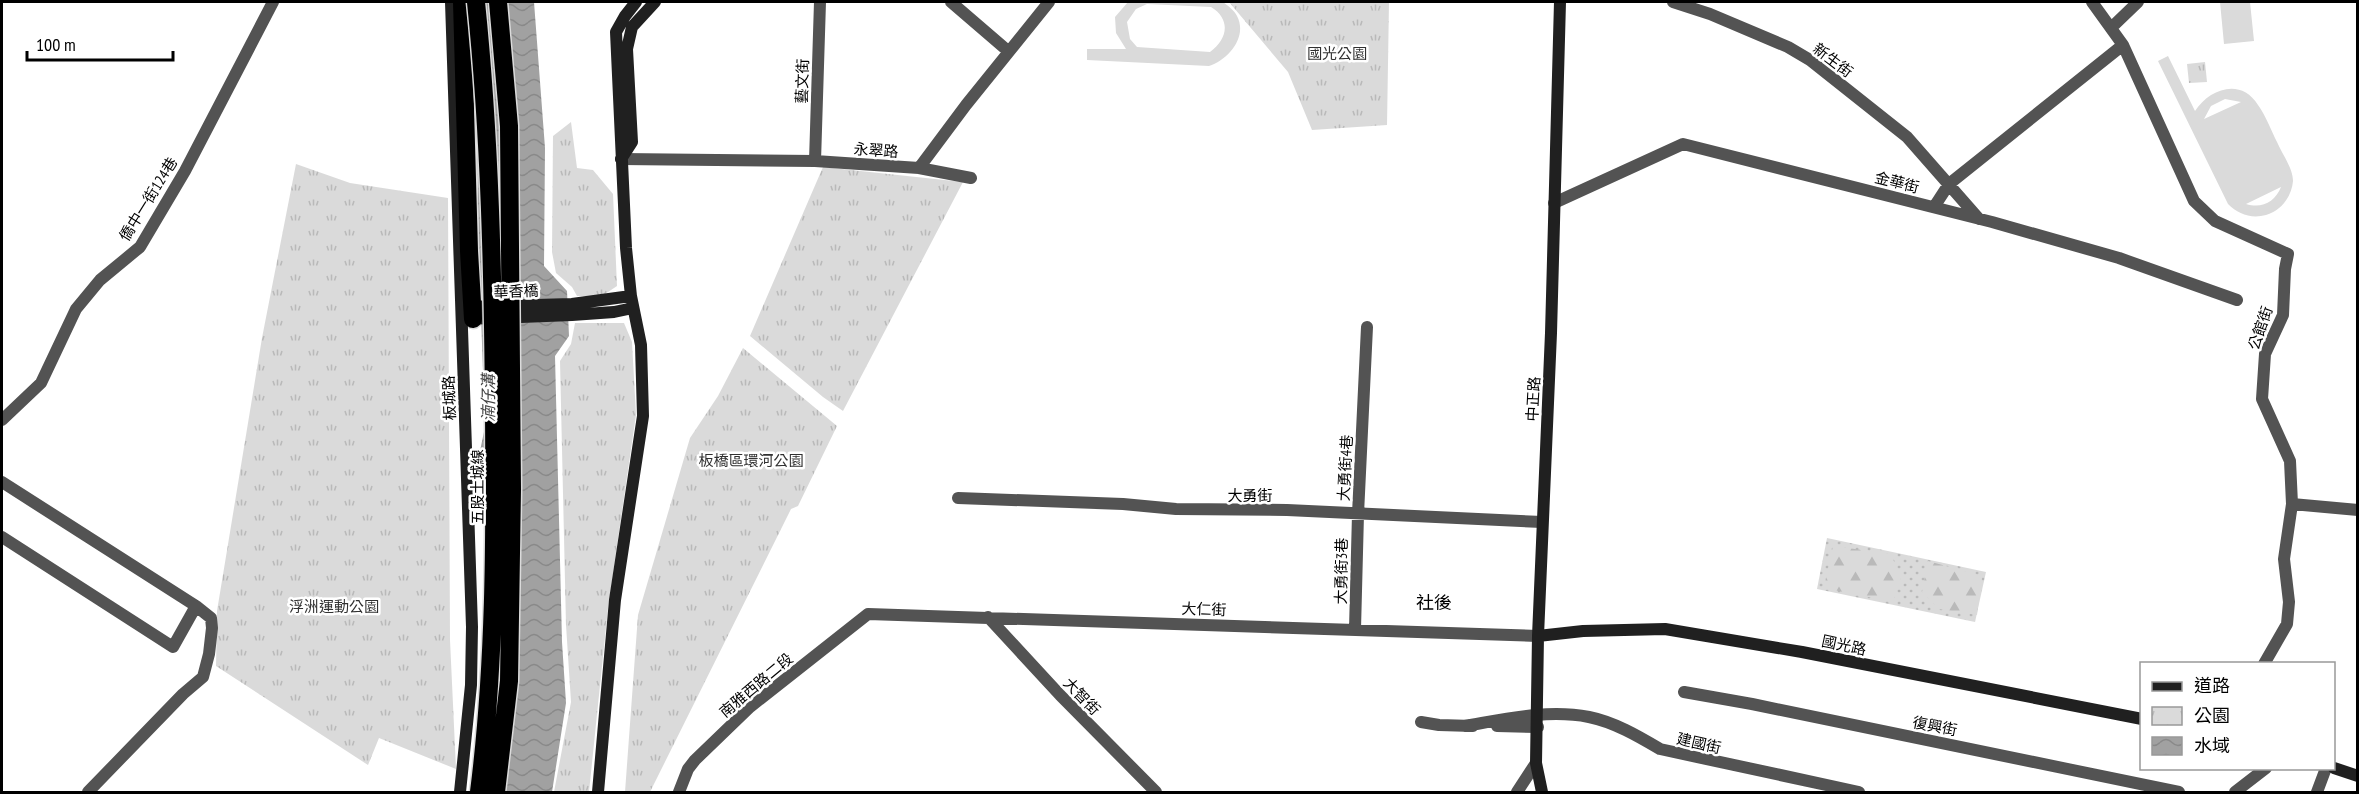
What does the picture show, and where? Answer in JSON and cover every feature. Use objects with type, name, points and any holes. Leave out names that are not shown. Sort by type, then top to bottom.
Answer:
[{"type":"highway","points":[[462,2],[470,313]]},
{"type":"highway","name":"五股土城線","points":[[476,2],[489,152],[495,507],[489,701],[479,792]]},
{"type":"highway","points":[[496,792],[509,681],[512,545],[508,126],[498,2]]},
{"type":"street","name":"僑中一街124巷","points":[[2,420],[41,383],[76,309],[100,280],[140,247],[185,171],[273,2]]},
{"type":"street","name":"板城路","points":[[451,2],[470,313],[463,394],[469,498],[472,638],[471,685],[460,792]]},
{"type":"street","points":[[598,792],[615,600],[643,416],[641,345],[632,302],[621,159],[616,32],[624,16],[636,2]]},
{"type":"street","points":[[621,159],[632,142],[627,49],[632,27],[655,2]]},
{"type":"street","name":"藝文街","points":[[815,161],[820,2]]},
{"type":"street","points":[[951,2],[1008,51]]},
{"type":"street","name":"永翠路","points":[[621,159],[815,161],[919,168],[1008,51],[1049,2]]},
{"type":"street","name":"中正路","points":[[1542,792],[1536,763],[1538,636],[1560,2]]},
{"type":"street","name":"新生街","points":[[1672,2],[1692,4],[1788,47],[1810,60],[1908,137],[1979,219]]},
{"type":"street","name":"公館街","points":[[2092,2],[2123,45],[2194,201],[2215,220],[2288,254],[2283,315],[2265,354],[2262,399],[2289,461],[2292,504],[2284,559],[2289,602],[2287,624],[2265,662]]},
{"type":"street","points":[[2112,27],[2138,2]]},
{"type":"street","points":[[1934,207],[1948,184],[2123,45]]},
{"type":"street","name":"金華街","points":[[1554,203],[1683,144],[1934,207],[2119,258],[2237,300]]},
{"type":"street","points":[[919,168],[971,178]]},
{"type":"street","name":"華香橋","points":[[470,313],[572,309],[632,302]]},
{"type":"street","name":"大勇街4巷","points":[[1358,514],[1367,327]]},
{"type":"street","points":[[2,482],[196,606],[210,618],[212,628],[203,677],[183,694],[87,792]]},
{"type":"street","name":"大勇街","points":[[958,498],[1542,522]]},
{"type":"street","points":[[2292,504],[2358,510]]},
{"type":"street","name":"大勇街3巷","points":[[1355,629],[1358,514]]},
{"type":"street","points":[[2,537],[172,647],[196,606]]},
{"type":"street","name":"大仁街","points":[[868,614],[1538,636]]},
{"type":"street","name":"南雅西路二段","points":[[679,792],[684,777],[695,760],[750,706],[868,614]]},
{"type":"street","name":"大智街","points":[[988,617],[1156,792]]},
{"type":"street","name":"國光路","points":[[1538,636],[1583,631],[1665,629],[1802,652],[2140,719]]},
{"type":"street","name":"復興街","points":[[1684,692],[2180,792]]},
{"type":"street","name":"建國街","points":[[1421,722],[1439,726],[1465,726],[1589,717],[1631,732],[1659,750],[1860,792]]},
{"type":"street","points":[[1517,792],[1536,763]]},
{"type":"street","points":[[2335,768],[2358,776]]},
{"type":"street","points":[[2235,792],[2263,770]]},
{"type":"street","points":[[2318,792],[2325,770]]},
{"type":"green space","points":[[1128,2],[1223,2],[1237,16],[1240,32],[1229,53],[1209,66],[1087,60],[1087,49],[1126,49],[1116,33],[1115,17]],"holes":[[[1147,4],[1211,7],[1222,17],[1225,29],[1221,41],[1210,52],[1137,47],[1130,39],[1127,22],[1136,9]]]},
{"type":"green space","name":"國光公園","points":[[1229,2],[1389,2],[1387,125],[1312,130],[1288,72]]},
{"type":"green space","points":[[2220,2],[2250,2],[2254,41],[2224,44]]},
{"type":"green space","points":[[2168,56],[2195,111],[2208,97],[2225,89],[2243,91],[2251,96],[2266,118],[2293,176],[2290,192],[2285,202],[2276,210],[2266,215],[2250,216],[2240,213],[2228,204],[2158,61]],"holes":[[[2225,99],[2241,102],[2204,119],[2211,106]],[[2281,187],[2275,197],[2263,205],[2246,204]]]},
{"type":"green space","points":[[2205,62],[2207,82],[2189,83],[2187,64]]},
{"type":"green space","points":[[571,122],[577,168],[593,170],[613,194],[617,286],[602,296],[577,296],[572,287],[556,273],[552,252],[553,136]]},
{"type":"green space","name":"浮洲運動公園","points":[[296,164],[350,183],[448,198],[450,640],[456,769],[379,738],[368,765],[216,666],[217,611],[262,338]]},
{"type":"green space","points":[[823,167],[963,182],[843,411],[750,336]]},
{"type":"green space","points":[[575,323],[624,323],[632,342],[636,415],[608,608],[589,792],[554,792],[571,702],[566,625],[560,361],[571,344]]},
{"type":"green space","name":"板橋區環河公園","points":[[743,348],[837,426],[798,506],[791,509],[650,792],[625,792],[638,615],[690,438],[718,396]]},
{"type":"green space","points":[[1827,538],[1986,572],[1975,622],[1817,589]]},
{"type":"green space","points":[[1833,546],[1891,554],[1901,579],[1893,602],[1824,588]]},
{"type":"green space","points":[[1928,561],[1982,576],[1977,615],[1939,609],[1922,592]]},
{"type":"water","name":"湳仔溝","points":[[479,2],[534,2],[545,148],[544,266],[567,291],[569,336],[555,356],[562,642],[566,703],[552,792],[501,792],[494,700],[490,542],[480,451],[485,427],[477,162]]},
{"type":"district","name":"社後","points":[[1434,602]]}]
